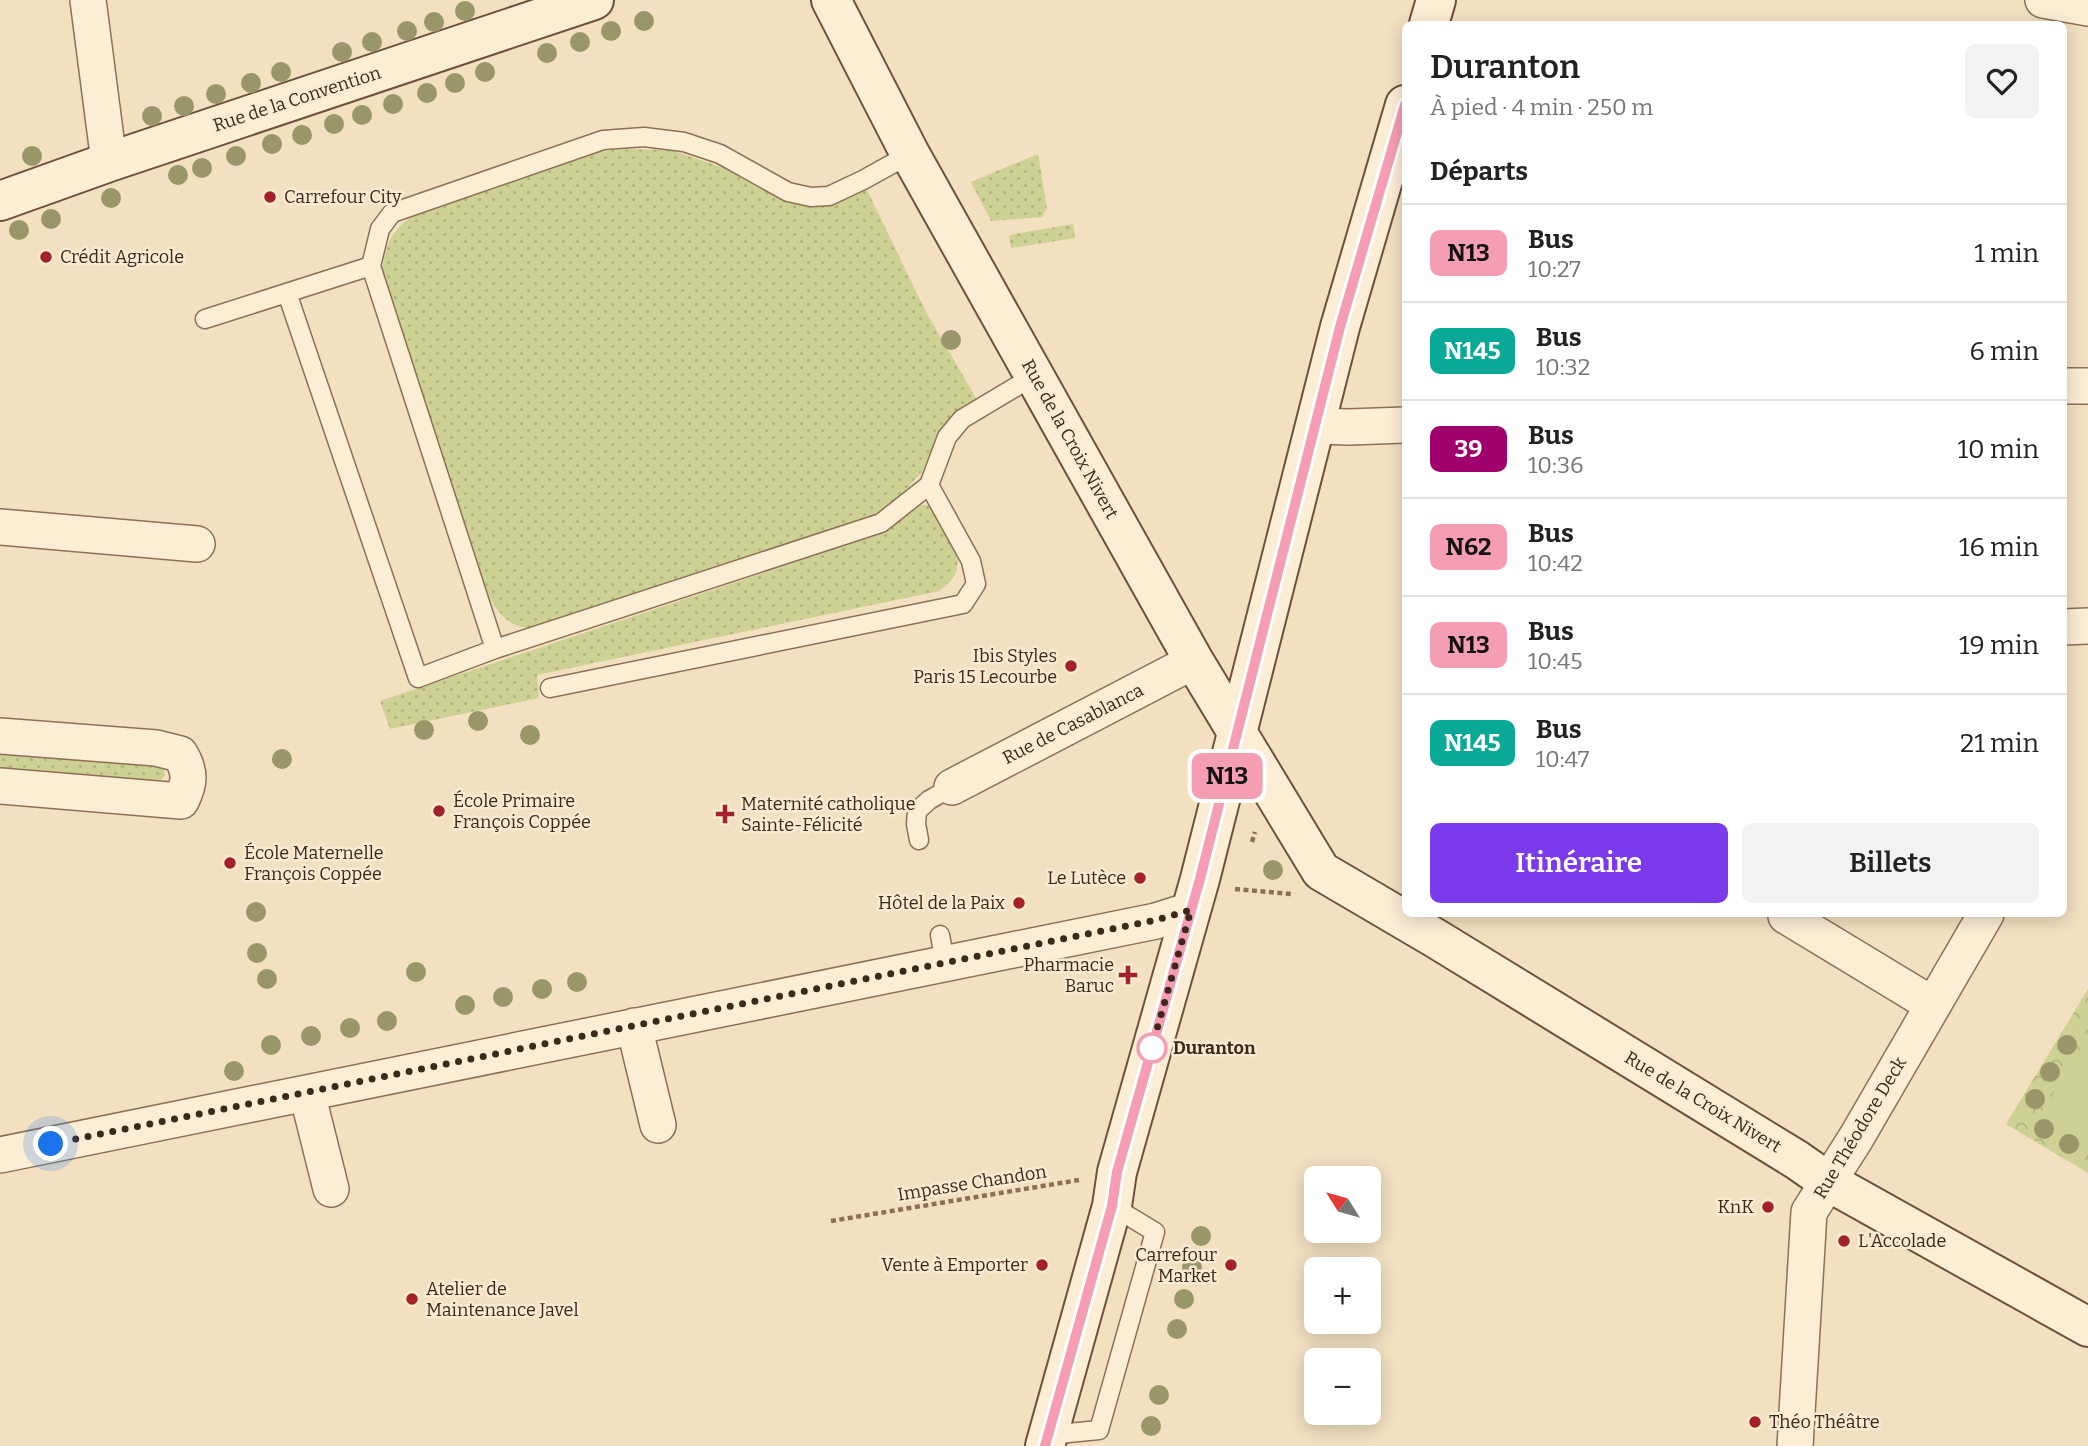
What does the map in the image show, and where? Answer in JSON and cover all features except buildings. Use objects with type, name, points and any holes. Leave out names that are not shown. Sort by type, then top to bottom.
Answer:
[{"type":"main road","name":"Rue de la Convention","points":[[0,201],[594,0]]},
{"type":"main road","name":"Rue de la Croix Nivert","points":[[831,0],[910,154],[1194,661],[1321,871],[1797,1160],[1827,1181],[2088,1326]]},
{"type":"main road","points":[[1430,21],[1436,0]]},
{"type":"main road","points":[[1047,1440],[1238,733],[1340,327],[1402,115]]},
{"type":"street","points":[[88,0],[109,162]]},
{"type":"street","points":[[2043,0],[2088,8]]},
{"type":"street","points":[[2067,386],[2088,386]]},
{"type":"street","points":[[1315,426],[1402,425]]},
{"type":"street","points":[[0,527],[197,544]]},
{"type":"street","points":[[2067,627],[2088,626]]},
{"type":"street","name":"Rue de Casablanca","points":[[952,787],[1194,661]]},
{"type":"street","points":[[0,736],[156,748],[180,754],[188,768],[189,787],[181,801],[0,786]]},
{"type":"street","points":[[0,1155],[634,1026],[942,949],[1156,920],[1191,910]]},
{"type":"street","points":[[1788,917],[1933,1005]]},
{"type":"street","name":"Rue Théodore Deck","points":[[1795,1446],[1809,1212],[1856,1138],[1984,917]]},
{"type":"street","points":[[634,1026],[658,1125]]},
{"type":"street","points":[[307,1093],[331,1189]]},
{"type":"lane","points":[[495,649],[371,266],[380,229],[392,213],[603,140],[644,137],[684,142],[720,154],[788,192],[811,197],[829,195],[910,154]]},
{"type":"lane","points":[[205,319],[371,266]]},
{"type":"lane","points":[[287,293],[418,678],[495,649],[881,523],[929,485],[947,437],[962,419],[1034,376]]},
{"type":"lane","points":[[550,688],[963,604],[976,584],[971,561],[929,485]]},
{"type":"lane","points":[[919,840],[916,811],[952,787]]},
{"type":"path","points":[[1227,888],[1305,895],[1321,871]]},
{"type":"path","name":"Impasse Chandon","points":[[831,1220],[1115,1189]]},
{"type":"green space","points":[[620,149],[671,150],[730,170],[793,203],[806,206],[827,206],[867,190],[926,312],[977,400],[943,427],[921,473],[897,499],[872,516],[546,626],[524,628],[500,614],[485,587],[382,275],[385,254],[397,230],[420,211],[599,152]]},
{"type":"green space","points":[[1038,154],[1047,208],[1042,217],[991,221],[971,182]]},
{"type":"green space","points":[[1073,224],[1075,238],[1011,248],[1009,235]]},
{"type":"green space","points":[[921,505],[934,509],[956,552],[956,572],[950,582],[939,591],[537,675],[539,698],[390,729],[380,701],[871,537],[888,529]]},
{"type":"green space","points":[[0,746],[162,762],[165,775],[158,784],[0,769]]},
{"type":"green space","points":[[2088,989],[2088,1173],[2006,1124]]},
{"type":"green space","points":[[2088,1039],[2088,1148],[2038,1118]]},
{"type":"bus line","name":"N13","points":[[1045,1446],[1112,1206],[1117,1172],[1213,830],[1340,327],[1402,115]]},
{"type":"place","name":"Carrefour City","points":[[270,197]]},
{"type":"place","name":"Crédit Agricole","points":[[46,257]]},
{"type":"place","name":"Ibis Styles Paris 15 Lecourbe","points":[[1071,666]]},
{"type":"place","name":"École Primaire François Coppée","points":[[439,811]]},
{"type":"place","name":"Maternité catholique Sainte-Félicité","points":[[725,814]]},
{"type":"place","name":"École Maternelle François Coppée","points":[[230,863]]},
{"type":"place","name":"Le Lutèce","points":[[1140,878]]},
{"type":"place","name":"Hôtel de la Paix","points":[[1019,903]]},
{"type":"place","name":"Pharmacie Baruc","points":[[1128,975]]},
{"type":"place","name":"Duranton","points":[[1152,1048]]},
{"type":"place","name":"KnK","points":[[1768,1207]]},
{"type":"place","name":"L'Accolade","points":[[1844,1241]]},
{"type":"place","name":"Vente à Emporter","points":[[1042,1265]]},
{"type":"place","name":"Carrefour Market","points":[[1231,1265]]},
{"type":"place","name":"Atelier de Maintenance Javel","points":[[412,1299]]},
{"type":"place","name":"Théo Théâtre","points":[[1755,1422]]},
{"type":"route","points":[[51,1144],[1156,920],[1191,910],[1149,1057],[1152,1048]]}]
